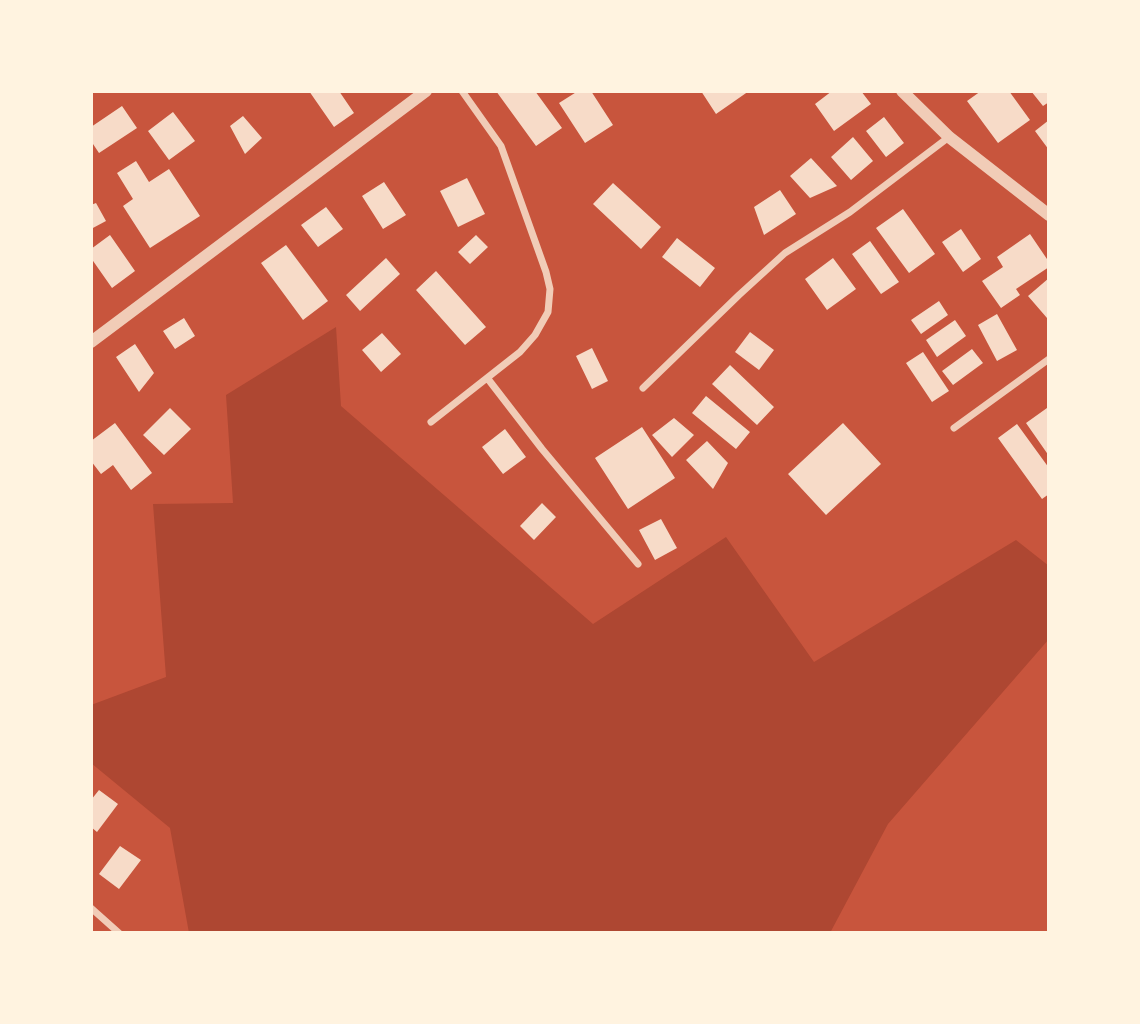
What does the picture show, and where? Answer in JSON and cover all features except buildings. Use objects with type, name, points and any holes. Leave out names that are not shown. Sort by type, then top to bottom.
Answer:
[{"type":"street","points":[[91,342],[426,91]]},
{"type":"street","points":[[431,422],[520,352],[536,335],[548,312],[550,289],[501,146],[462,91]]},
{"type":"street","points":[[902,91],[948,137],[1049,215]]},
{"type":"street","points":[[643,388],[785,253],[859,206],[948,137]]},
{"type":"street","points":[[954,428],[1049,359]]},
{"type":"street","points":[[488,379],[542,449],[638,564]]},
{"type":"street","points":[[91,908],[118,933]]},
{"type":"shaded area","points":[[336,327],[341,406],[593,624],[726,537],[814,662],[1016,540],[1049,566],[1049,639],[888,824],[830,933],[189,933],[170,828],[91,763],[91,705],[166,677],[153,504],[233,503],[226,395]]}]
